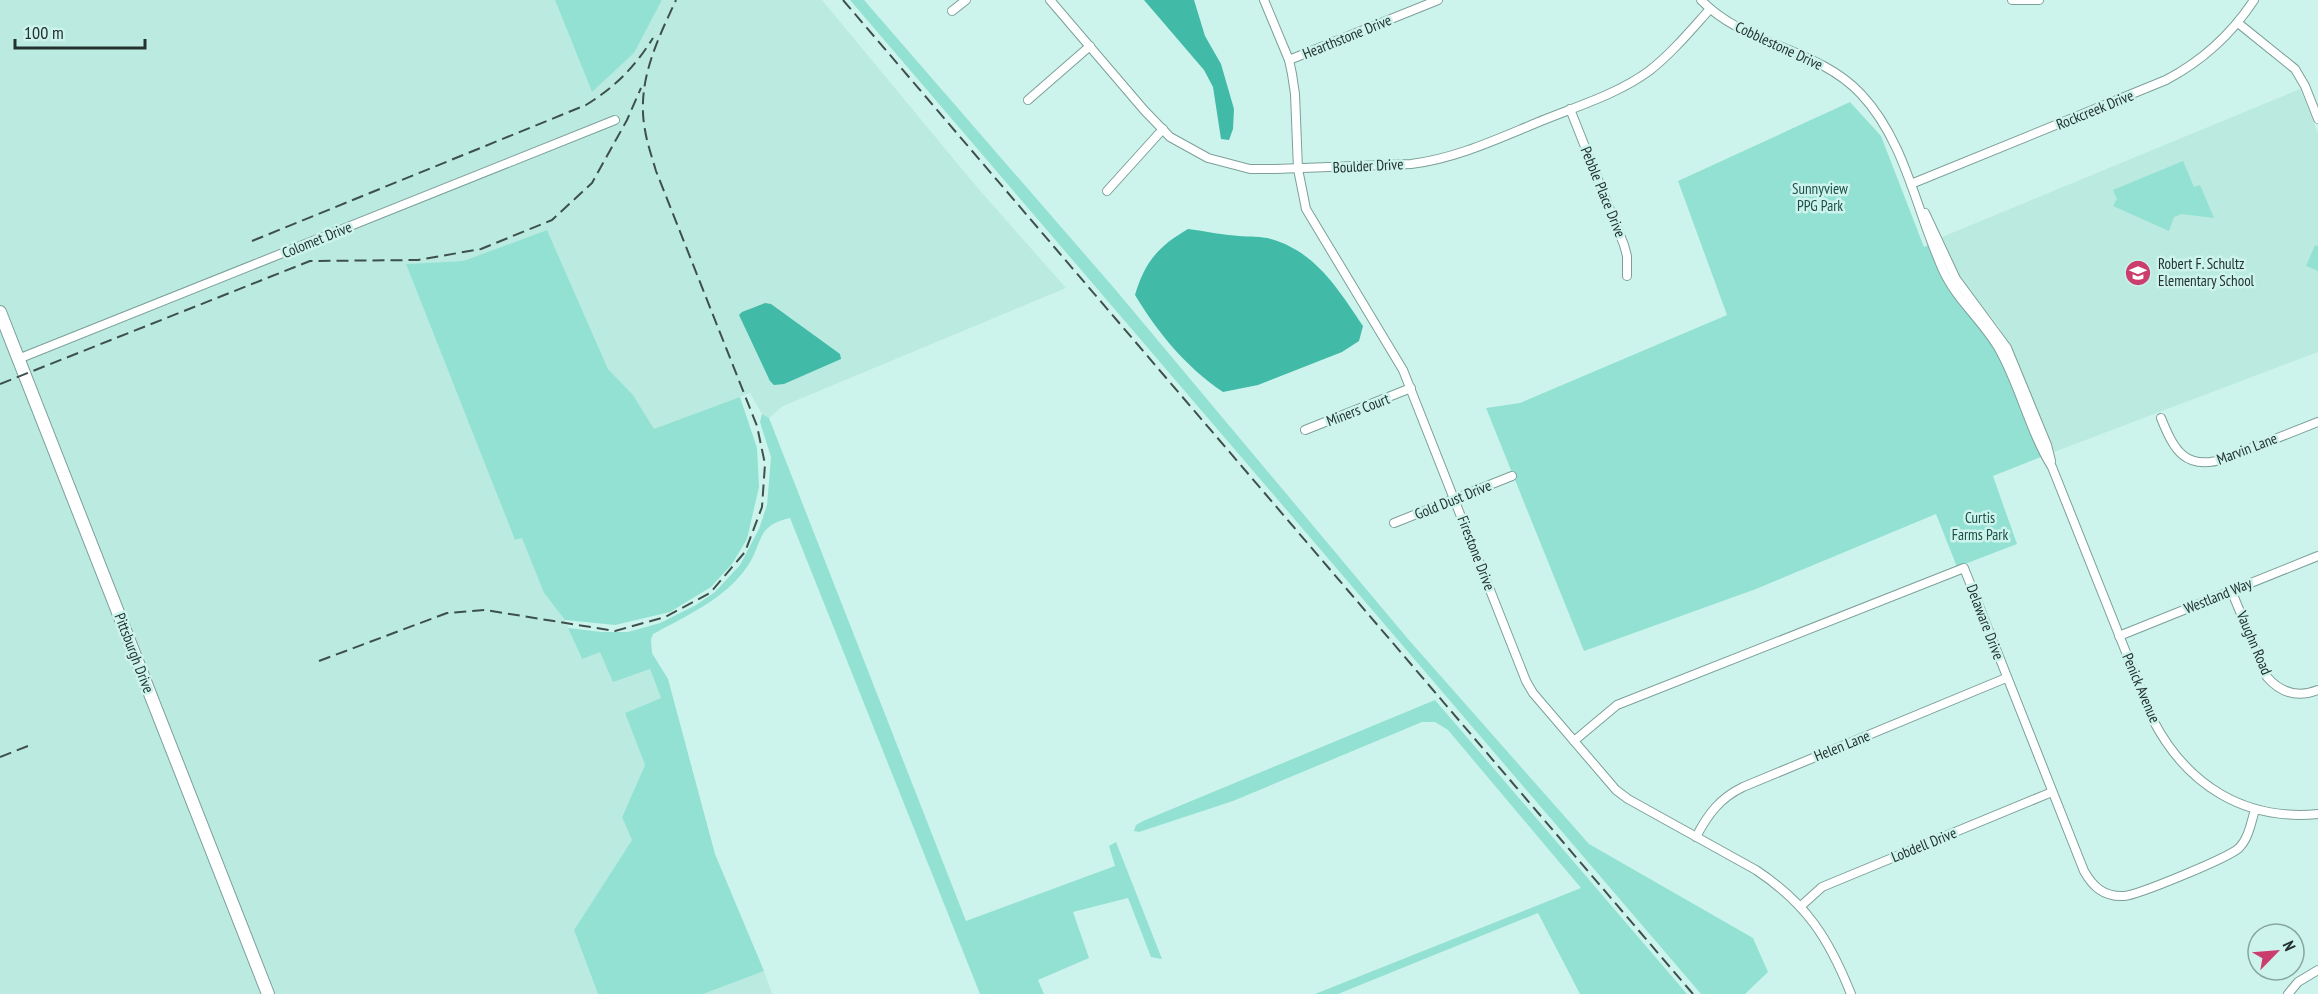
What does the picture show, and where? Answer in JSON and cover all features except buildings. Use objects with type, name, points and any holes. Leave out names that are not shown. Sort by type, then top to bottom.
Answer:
[{"type":"street","points":[[952,11],[966,0]]},
{"type":"street","name":"Boulder Drive","points":[[1050,0],[1170,136],[1208,158],[1250,169],[1411,164],[1465,152],[1610,93],[1648,72],[1676,47],[1710,9]]},
{"type":"street","name":"Firestone Drive","points":[[1264,0],[1289,60],[1295,94],[1298,169],[1306,209],[1394,353],[1411,388],[1526,681],[1533,693],[1616,790],[1773,881],[1801,906],[1827,940],[1851,994]]},
{"type":"street","name":"Hearthstone Drive","points":[[1289,60],[1438,0]]},
{"type":"street","name":"Cobblestone Drive","points":[[1701,0],[1710,9],[1753,35],[1819,63],[1850,84],[1874,108],[1884,123],[1911,184]]},
{"type":"street","points":[[2012,0],[2039,0]]},
{"type":"street","name":"Rockcreek Drive","points":[[1911,184],[2166,81],[2190,67],[2212,50],[2238,23],[2254,0]]},
{"type":"street","points":[[2238,23],[2295,69],[2305,86],[2318,119]]},
{"type":"street","points":[[1028,100],[1090,46]]},
{"type":"street","name":"Pebble Place Drive","points":[[1570,110],[1624,245],[1627,256],[1627,276]]},
{"type":"street","name":"Colomet Drive","points":[[18,359],[615,120]]},
{"type":"street","points":[[1107,191],[1163,129]]},
{"type":"street","name":"Penick Avenue","points":[[1911,184],[1945,275],[1998,346],[2038,444],[2052,467],[2153,720],[2175,756],[2206,786],[2255,810],[2293,815],[2318,814]]},
{"type":"street","name":"Pittsburgh Drive","points":[[0,312],[268,994]]},
{"type":"street","name":"Miners Court","points":[[1305,430],[1411,388]]},
{"type":"street","name":"Marvin Lane","points":[[2161,418],[2170,440],[2178,451],[2189,459],[2208,463],[2224,459],[2318,422]]},
{"type":"street","name":"Gold Dust Drive","points":[[1394,523],[1512,476]]},
{"type":"street","name":"Westland Way","points":[[2119,636],[2318,556]]},
{"type":"street","name":"Delaware Drive","points":[[1574,741],[1617,705],[1964,568],[2052,792],[2090,882],[2099,891],[2126,896],[2228,856],[2244,840],[2255,810]]},
{"type":"street","name":"Vaughn Road","points":[[2231,590],[2263,669],[2272,684],[2293,694],[2318,690]]},
{"type":"street","name":"Helen Lane","points":[[1695,837],[1711,811],[1721,800],[1737,789],[2006,678]]},
{"type":"street","name":"Lobdell Drive","points":[[1801,906],[1822,887],[2052,792]]},
{"type":"street","points":[[2288,994],[2298,982],[2318,970]]},
{"type":"shaded area","points":[[0,0],[555,0],[592,92],[634,53],[662,0],[822,0],[976,186],[1066,288],[783,406],[769,418],[762,414],[750,393],[654,430],[633,395],[608,369],[547,230],[463,261],[406,264],[515,540],[522,538],[544,593],[565,620],[581,658],[600,651],[650,669],[661,698],[625,713],[645,765],[622,816],[632,840],[574,930],[598,994],[0,994]]},
{"type":"shaded area","points":[[1144,0],[1194,0],[1205,36],[1221,64],[1234,109],[1233,129],[1229,140],[1221,139],[1213,87],[1204,70]]},
{"type":"shaded area","name":"Robert F. Schultz Elementary School","points":[[2300,89],[2318,133],[2318,352],[2054,452],[2014,355],[1999,327],[1962,282],[1942,237]]},
{"type":"shaded area","points":[[1188,229],[1267,238],[1301,253],[1325,274],[1363,326],[1359,341],[1342,352],[1258,385],[1223,392],[1197,372],[1174,348],[1153,323],[1135,295],[1143,273],[1154,256],[1161,248]]},
{"type":"shaded area","points":[[765,303],[771,304],[840,354],[841,359],[784,384],[774,385],[739,315]]},
{"type":"shaded area","points":[[764,971],[772,994],[703,994]]},
{"type":"green space","points":[[555,0],[662,0],[634,53],[592,92]]},
{"type":"green space","points":[[850,0],[864,0],[1114,288],[1408,639],[1589,844],[1753,938],[1768,972],[1745,994],[1701,994]]},
{"type":"green space","points":[[1850,102],[1881,136],[1924,247],[1928,245],[1996,350],[2041,457],[1993,476],[2017,544],[1957,567],[1936,514],[1756,589],[1584,651],[1486,408],[1520,403],[1727,315],[1678,181]]},
{"type":"green space","points":[[2183,161],[2194,187],[2200,185],[2214,218],[2182,214],[2174,217],[2169,231],[2113,206],[2117,199],[2113,190]]},
{"type":"green space","points":[[547,230],[608,369],[633,395],[654,429],[740,397],[757,448],[759,487],[747,539],[732,564],[711,587],[670,612],[615,625],[565,620],[544,593],[522,538],[515,540],[406,264],[463,261]]},
{"type":"green space","points":[[2315,245],[2318,246],[2318,271],[2306,266]]},
{"type":"green space","points":[[762,414],[769,418],[966,921],[1115,866],[1109,846],[1116,842],[1162,959],[1151,957],[1128,898],[1073,912],[1089,958],[1038,980],[1044,994],[980,994],[790,518],[779,521],[765,530],[747,567],[728,588],[704,606],[653,634],[651,639],[652,653],[668,679],[715,854],[764,971],[703,994],[598,994],[574,930],[632,840],[622,817],[645,765],[625,713],[661,698],[650,669],[613,682],[600,652],[582,659],[568,628],[628,632],[660,623],[696,605],[715,592],[740,565],[759,529],[767,505],[771,457],[760,422]]},
{"type":"green space","points":[[1435,700],[1687,994],[1580,994],[1538,913],[1338,994],[1315,994],[1581,888],[1448,730],[1435,722],[1422,722],[1233,801],[1139,832],[1134,831],[1136,825],[1143,821]]},
{"type":"railway","points":[[319,661],[447,613],[485,610],[615,631],[665,617],[710,593],[745,552],[762,507],[765,464],[757,426],[656,171],[645,130],[643,96],[646,79],[655,47],[676,0]]},
{"type":"railway","points":[[843,0],[1693,994]]},
{"type":"railway","points":[[252,241],[586,105],[624,76],[653,38]]},
{"type":"railway","points":[[0,384],[310,261],[418,260],[481,249],[552,220],[592,183],[627,120],[641,88]]},
{"type":"railway","points":[[0,757],[28,746]]},
{"type":"place","name":"Robert F. Schultz Elementary School","points":[[2138,273]]},
{"type":"park label","name":"Sunnyview PPG Park","points":[[1820,198]]},
{"type":"park label","name":"Curtis Farms Park","points":[[1980,526]]}]
